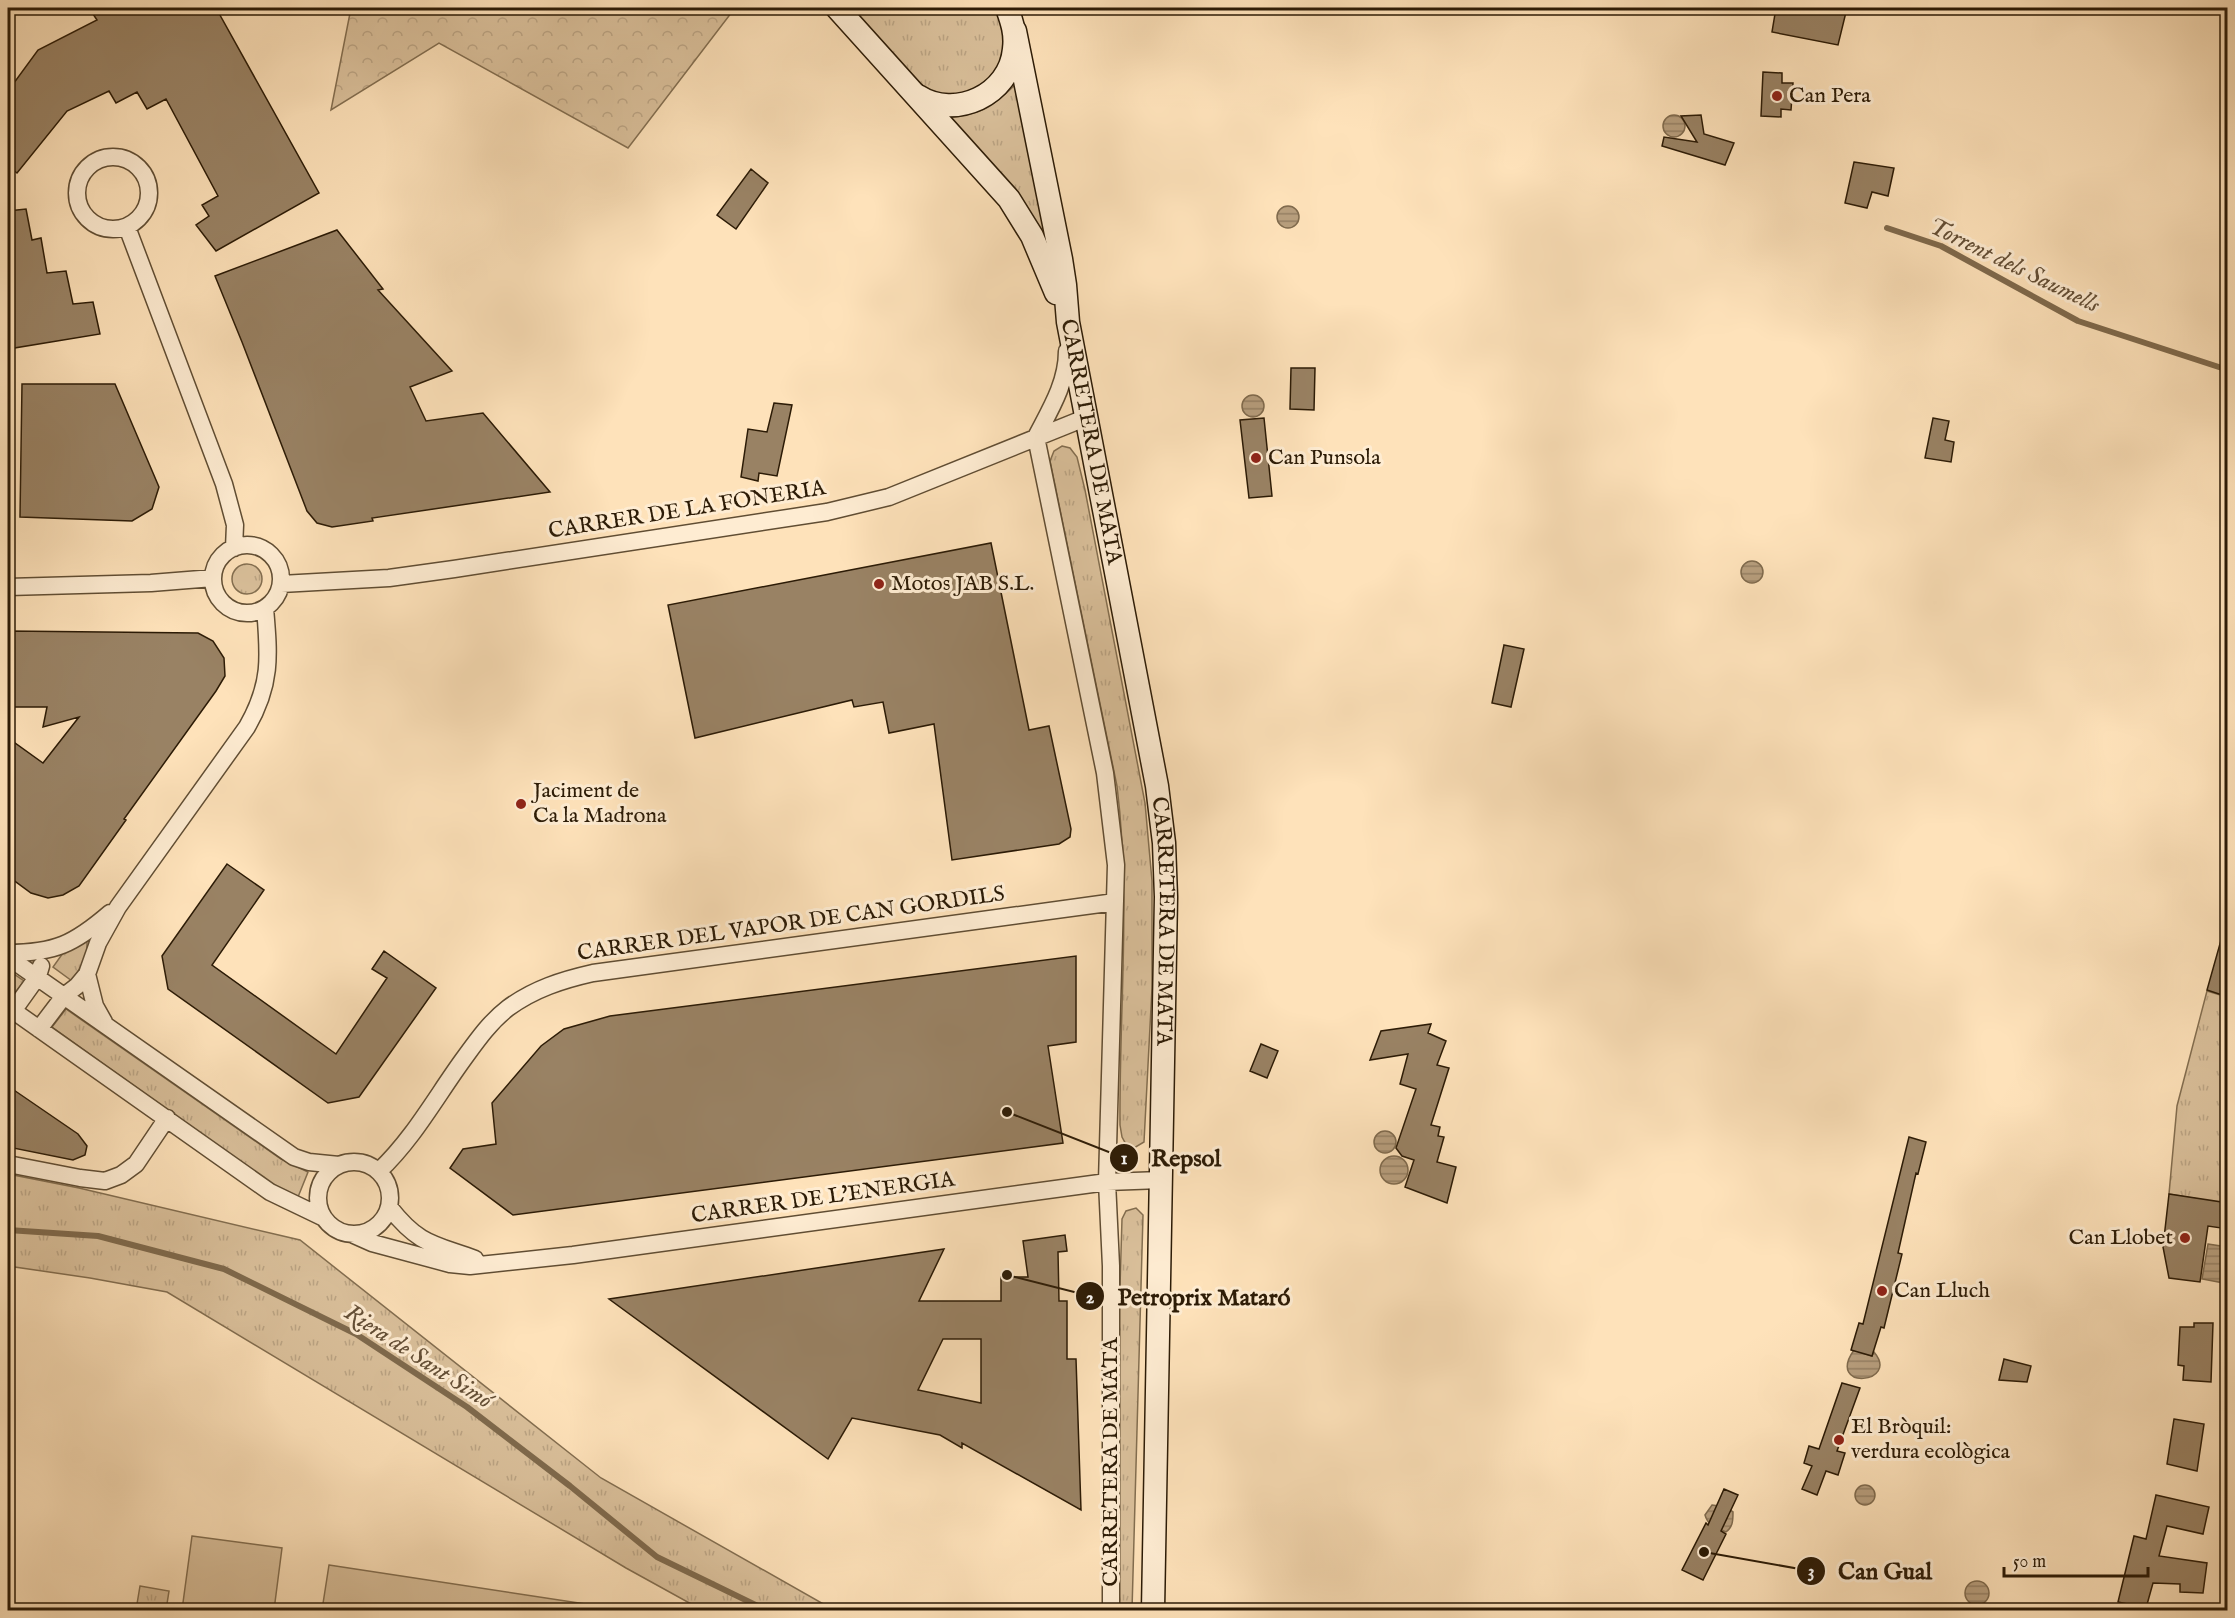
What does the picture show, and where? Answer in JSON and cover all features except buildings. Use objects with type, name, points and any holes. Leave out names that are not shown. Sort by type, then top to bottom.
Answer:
[{"type":"street","points":[[837,8],[920,97],[1021,216],[1045,264],[1068,322]]},
{"type":"street","points":[[1007,8],[1015,31],[1064,276],[1068,322]]},
{"type":"street","points":[[920,97],[938,105],[965,104],[988,94],[1005,76],[1011,63],[1015,31]]},
{"type":"street","points":[[120,157],[129,160],[137,165],[146,177],[150,193],[147,206],[141,217],[127,227],[104,228],[94,224],[85,216],[78,201],[77,189],[80,178],[90,165],[101,159],[120,157]]},
{"type":"street","points":[[127,227],[224,484],[235,525],[234,548]]},
{"type":"street","name":"CARRETERA DE MATA","points":[[1068,322],[1157,786],[1164,843],[1166,897],[1153,1611]]},
{"type":"street","name":"CARRETERA DE MATA","points":[[1068,322],[1067,369],[1053,405],[1036,437],[1105,773],[1116,865],[1107,1182],[1111,1278],[1111,1611]]},
{"type":"street","name":"CARRER DE LA FONERIA","points":[[281,584],[389,578],[443,571],[827,512],[889,497],[1085,418]]},
{"type":"street","points":[[252,545],[269,553],[279,569],[281,584],[274,600],[265,608],[248,613],[230,608],[218,596],[213,578],[214,570],[221,557],[234,548],[252,545]]},
{"type":"street","points":[[8,587],[151,583],[213,578]]},
{"type":"street","points":[[39,1029],[64,996],[87,974],[98,943],[118,907],[258,708],[264,692],[267,672],[268,644],[265,608]]},
{"type":"street","name":"CARRER DEL VAPOR DE CAN GORDILS","points":[[379,1171],[395,1156],[492,1023],[508,1008],[555,983],[593,973],[1115,902]]},
{"type":"street","points":[[8,955],[43,951],[84,935],[118,907]]},
{"type":"street","points":[[8,955],[38,976],[64,996],[294,1157],[309,1162],[339,1165],[355,1162],[368,1164],[379,1171],[390,1191],[390,1208],[382,1222],[371,1231],[354,1235],[343,1233],[333,1228],[322,1216],[270,1192],[10,1009],[38,976],[43,962],[54,948]]},
{"type":"street","points":[[87,974],[95,1006],[106,1025]]},
{"type":"street","points":[[8,1164],[105,1181],[121,1175],[136,1164],[167,1119]]},
{"type":"street","points":[[322,1216],[318,1199],[320,1187],[328,1173],[339,1165]]},
{"type":"street","name":"CARRER DE L'ENERGIA","points":[[354,1235],[372,1243],[450,1264],[470,1266],[573,1255],[1107,1182],[1161,1180]]},
{"type":"street","name":"CARRER DE L'ENERGIA","points":[[390,1208],[417,1237],[443,1250],[490,1264]]},
{"type":"green space","points":[[351,8],[735,8],[628,148],[439,43],[331,110]]},
{"type":"green space","points":[[849,8],[997,8],[1005,36],[1004,53],[991,76],[970,91],[945,95],[932,93],[914,83]]},
{"type":"green space","points":[[1016,84],[1045,238],[949,118],[971,114],[986,108]]},
{"type":"green space","points":[[1062,446],[1070,448],[1077,457],[1085,490],[1145,803],[1152,881],[1152,988],[1144,1142],[1134,1148],[1127,1146],[1122,1137],[1120,1125],[1124,913],[1117,786],[1050,461],[1054,451]]},
{"type":"green space","points":[[247,564],[253,565],[261,573],[261,585],[253,593],[247,594],[241,593],[233,585],[232,579],[233,573],[241,565]]},
{"type":"green space","points":[[87,941],[87,957],[72,981],[53,967],[68,946]]},
{"type":"green space","points":[[8,970],[24,981],[11,998],[8,996]]},
{"type":"green space","points":[[2207,991],[2227,997],[2227,1204],[2169,1194],[2177,1106]]},
{"type":"green space","points":[[66,1009],[281,1159],[308,1172],[298,1197],[267,1181],[52,1027]]},
{"type":"green space","points":[[8,1174],[79,1188],[300,1240],[601,1478],[834,1610],[702,1610],[626,1568],[167,1292],[8,1266]]},
{"type":"green space","points":[[1136,1208],[1143,1215],[1132,1610],[1116,1610],[1117,1387],[1122,1219],[1126,1211]]},
{"type":"green space","points":[[192,1536],[282,1548],[274,1610],[182,1610]]},
{"type":"green space","points":[[329,1565],[625,1610],[322,1610]]},
{"type":"green space","points":[[140,1586],[169,1591],[166,1610],[136,1610]]},
{"type":"shaded area","points":[[1674,115],[1682,118],[1685,126],[1682,134],[1674,137],[1666,134],[1663,126],[1666,118]]},
{"type":"shaded area","points":[[1288,206],[1296,209],[1299,217],[1296,225],[1288,228],[1280,225],[1277,217],[1280,209]]},
{"type":"shaded area","points":[[1253,395],[1261,398],[1264,406],[1261,414],[1253,417],[1245,414],[1242,406],[1245,398]]},
{"type":"shaded area","points":[[1752,561],[1760,564],[1763,572],[1760,580],[1752,583],[1744,580],[1741,572],[1744,564]]},
{"type":"shaded area","points":[[1385,1131],[1395,1138],[1396,1142],[1389,1152],[1385,1153],[1375,1146],[1374,1142],[1381,1132]]},
{"type":"shaded area","points":[[1394,1156],[1404,1160],[1408,1170],[1404,1180],[1394,1184],[1384,1180],[1380,1170],[1384,1160]]},
{"type":"shaded area","points":[[2208,1244],[2227,1247],[2224,1283],[2202,1279]]},
{"type":"shaded area","points":[[1854,1350],[1872,1356],[1874,1352],[1880,1363],[1878,1371],[1872,1376],[1863,1378],[1855,1377],[1849,1372],[1848,1363]]},
{"type":"shaded area","points":[[1861,1485],[1869,1485],[1875,1491],[1875,1499],[1869,1505],[1861,1505],[1855,1499],[1855,1491]]},
{"type":"shaded area","points":[[1712,1505],[1726,1507],[1733,1512],[1733,1521],[1726,1532],[1713,1526],[1706,1519],[1705,1515]]},
{"type":"shaded area","points":[[1977,1581],[1985,1585],[1989,1593],[1985,1601],[1977,1605],[1969,1601],[1965,1593],[1969,1585]]},
{"type":"waterway","name":"Torrent dels Saumells","points":[[1887,228],[1941,246],[2078,321],[2228,370]]},
{"type":"waterway","name":"Riera de Sant Simó","points":[[8,1230],[98,1236],[224,1269],[356,1334],[467,1407],[570,1486],[657,1557],[766,1610]]},
{"type":"place","name":"Can Pera","points":[[1777,96]]},
{"type":"place","name":"Can Punsola","points":[[1256,458]]},
{"type":"place","name":"Motos JAB S.L.","points":[[879,584]]},
{"type":"place","name":"Jaciment de Ca la Madrona","points":[[521,804]]},
{"type":"place","name":"Repsol","points":[[1007,1112]]},
{"type":"place","name":"Can Llobet","points":[[2185,1238]]},
{"type":"place","name":"Petroprix Mataró","points":[[1007,1275]]},
{"type":"place","name":"Can Lluch","points":[[1882,1291]]},
{"type":"place","name":"El Bròquil: verdura ecològica","points":[[1839,1440]]},
{"type":"place","name":"Can Gual","points":[[1704,1552]]}]
